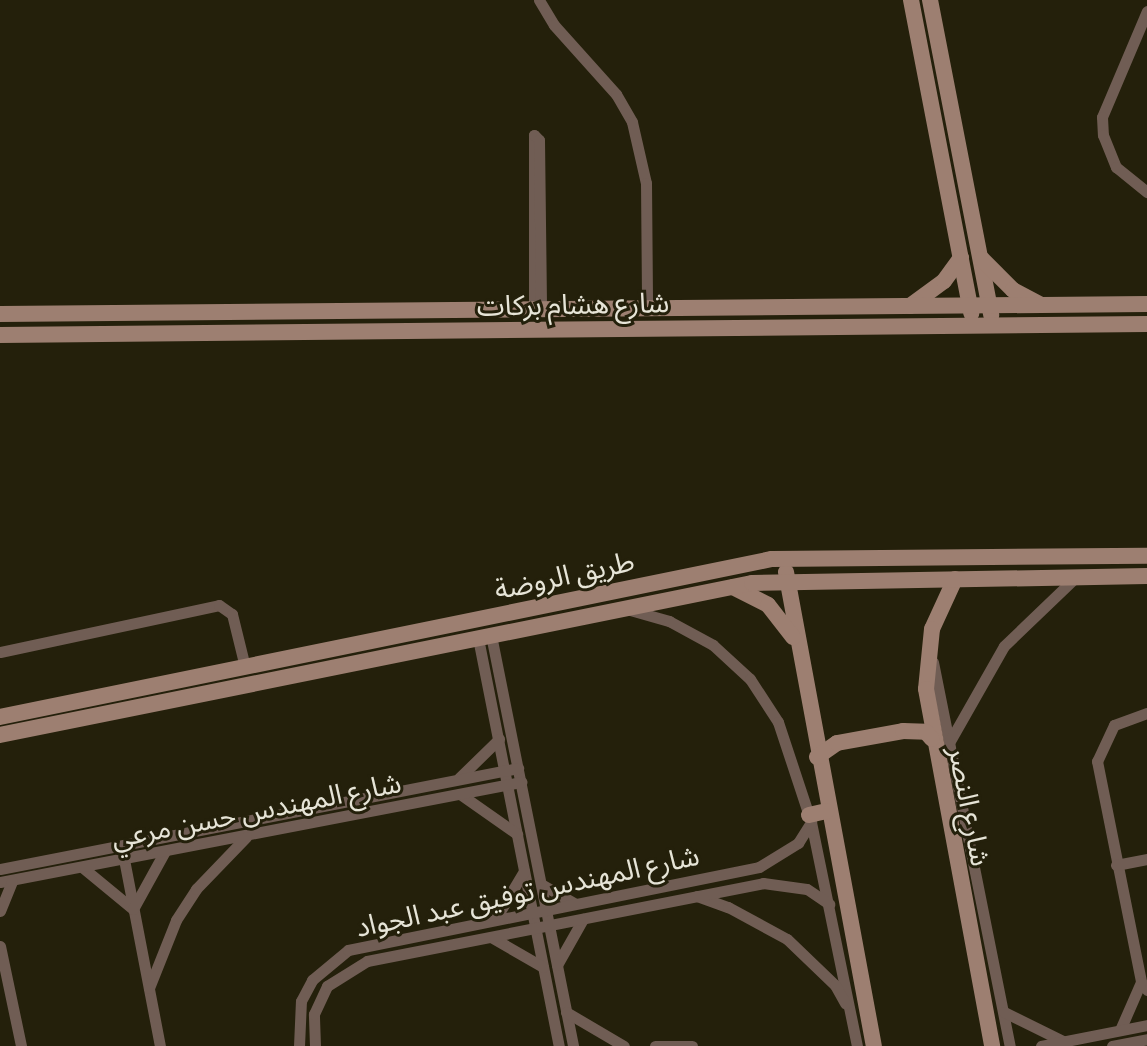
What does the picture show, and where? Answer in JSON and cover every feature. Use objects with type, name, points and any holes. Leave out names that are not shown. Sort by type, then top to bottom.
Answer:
[{"type":"street","points":[[539,0],[563,36],[616,94],[632,122],[646,183],[647,308]]},
{"type":"street","points":[[911,0],[974,325]]},
{"type":"street","points":[[930,0],[993,325]]},
{"type":"street","points":[[934,19],[939,0]]},
{"type":"street","points":[[1139,0],[1145,15],[1105,100],[1102,126],[1116,167],[1147,192]]},
{"type":"street","points":[[534,135],[539,140],[538,309],[534,135]]},
{"type":"street","points":[[980,256],[1013,290],[1040,304]]},
{"type":"street","points":[[910,306],[934,291],[961,258]]},
{"type":"street","name":"شارع هشام بركات","points":[[0,314],[1147,304]]},
{"type":"street","points":[[688,308],[688,328]]},
{"type":"street","points":[[426,310],[427,330]]},
{"type":"street","name":"شارع هشام بركات","points":[[0,335],[1147,324]]},
{"type":"street","name":"طريق الروضة","points":[[0,717],[785,559],[1147,556]]},
{"type":"street","points":[[892,557],[893,578]]},
{"type":"street","points":[[785,559],[817,757],[874,1046]]},
{"type":"street","name":"طريق الروضة","points":[[0,735],[731,586],[787,579],[1147,576]]},
{"type":"street","points":[[950,741],[1004,646],[1076,577]]},
{"type":"street","name":"شارع النصر","points":[[955,579],[941,602],[929,643],[932,739],[971,897],[992,1046]]},
{"type":"street","points":[[731,586],[768,605],[783,620],[800,658]]},
{"type":"street","points":[[0,652],[219,605],[232,614],[245,667]]},
{"type":"street","points":[[622,609],[684,628],[750,679],[785,738],[810,819],[857,1046]]},
{"type":"street","points":[[484,637],[507,785],[559,1046]]},
{"type":"street","points":[[484,637],[518,768],[573,1046]]},
{"type":"street","points":[[929,643],[950,741],[971,897],[1004,1012],[1010,1046]]},
{"type":"street","points":[[325,650],[323,660],[331,668]]},
{"type":"street","points":[[281,660],[287,667],[285,677]]},
{"type":"street","points":[[1120,1030],[1144,986],[1099,782],[1100,748],[1114,725],[1147,713]]},
{"type":"street","points":[[817,757],[837,743],[903,731],[926,732],[932,739]]},
{"type":"street","points":[[456,780],[499,739]]},
{"type":"street","name":"شارع المهندس حسن مرعي","points":[[0,869],[518,768]]},
{"type":"street","name":"شارع المهندس حسن مرعي","points":[[6,882],[521,782]]},
{"type":"street","points":[[460,794],[517,834]]},
{"type":"street","points":[[810,819],[827,811]]},
{"type":"street","name":"شارع المهندس توفيق عبد الجواد","points":[[299,1046],[301,1001],[327,963],[370,944],[759,867],[798,843],[810,819]]},
{"type":"street","points":[[149,989],[176,920],[196,889],[248,835]]},
{"type":"street","points":[[121,846],[160,1046]]},
{"type":"street","points":[[133,909],[165,851]]},
{"type":"street","points":[[1116,865],[1147,859]]},
{"type":"street","points":[[82,867],[133,909]]},
{"type":"street","points":[[495,920],[524,870]]},
{"type":"street","points":[[0,911],[6,882]]},
{"type":"street","name":"شارع المهندس توفيق عبد الجواد","points":[[315,1046],[319,999],[352,966],[697,896],[778,883],[807,889],[829,904]]},
{"type":"street","points":[[541,884],[576,904]]},
{"type":"street","points":[[697,896],[739,911],[787,939],[835,985],[851,1013]]},
{"type":"street","points":[[557,965],[583,919]]},
{"type":"street","points":[[490,937],[543,967]]},
{"type":"street","points":[[0,946],[21,1046]]},
{"type":"street","points":[[566,1012],[624,1046]]},
{"type":"street","points":[[1004,1012],[1063,1042]]},
{"type":"street","points":[[1041,1046],[1147,1025]]},
{"type":"street","points":[[1112,1046],[1147,1039]]},
{"type":"street","points":[[655,1046],[692,1046]]}]
